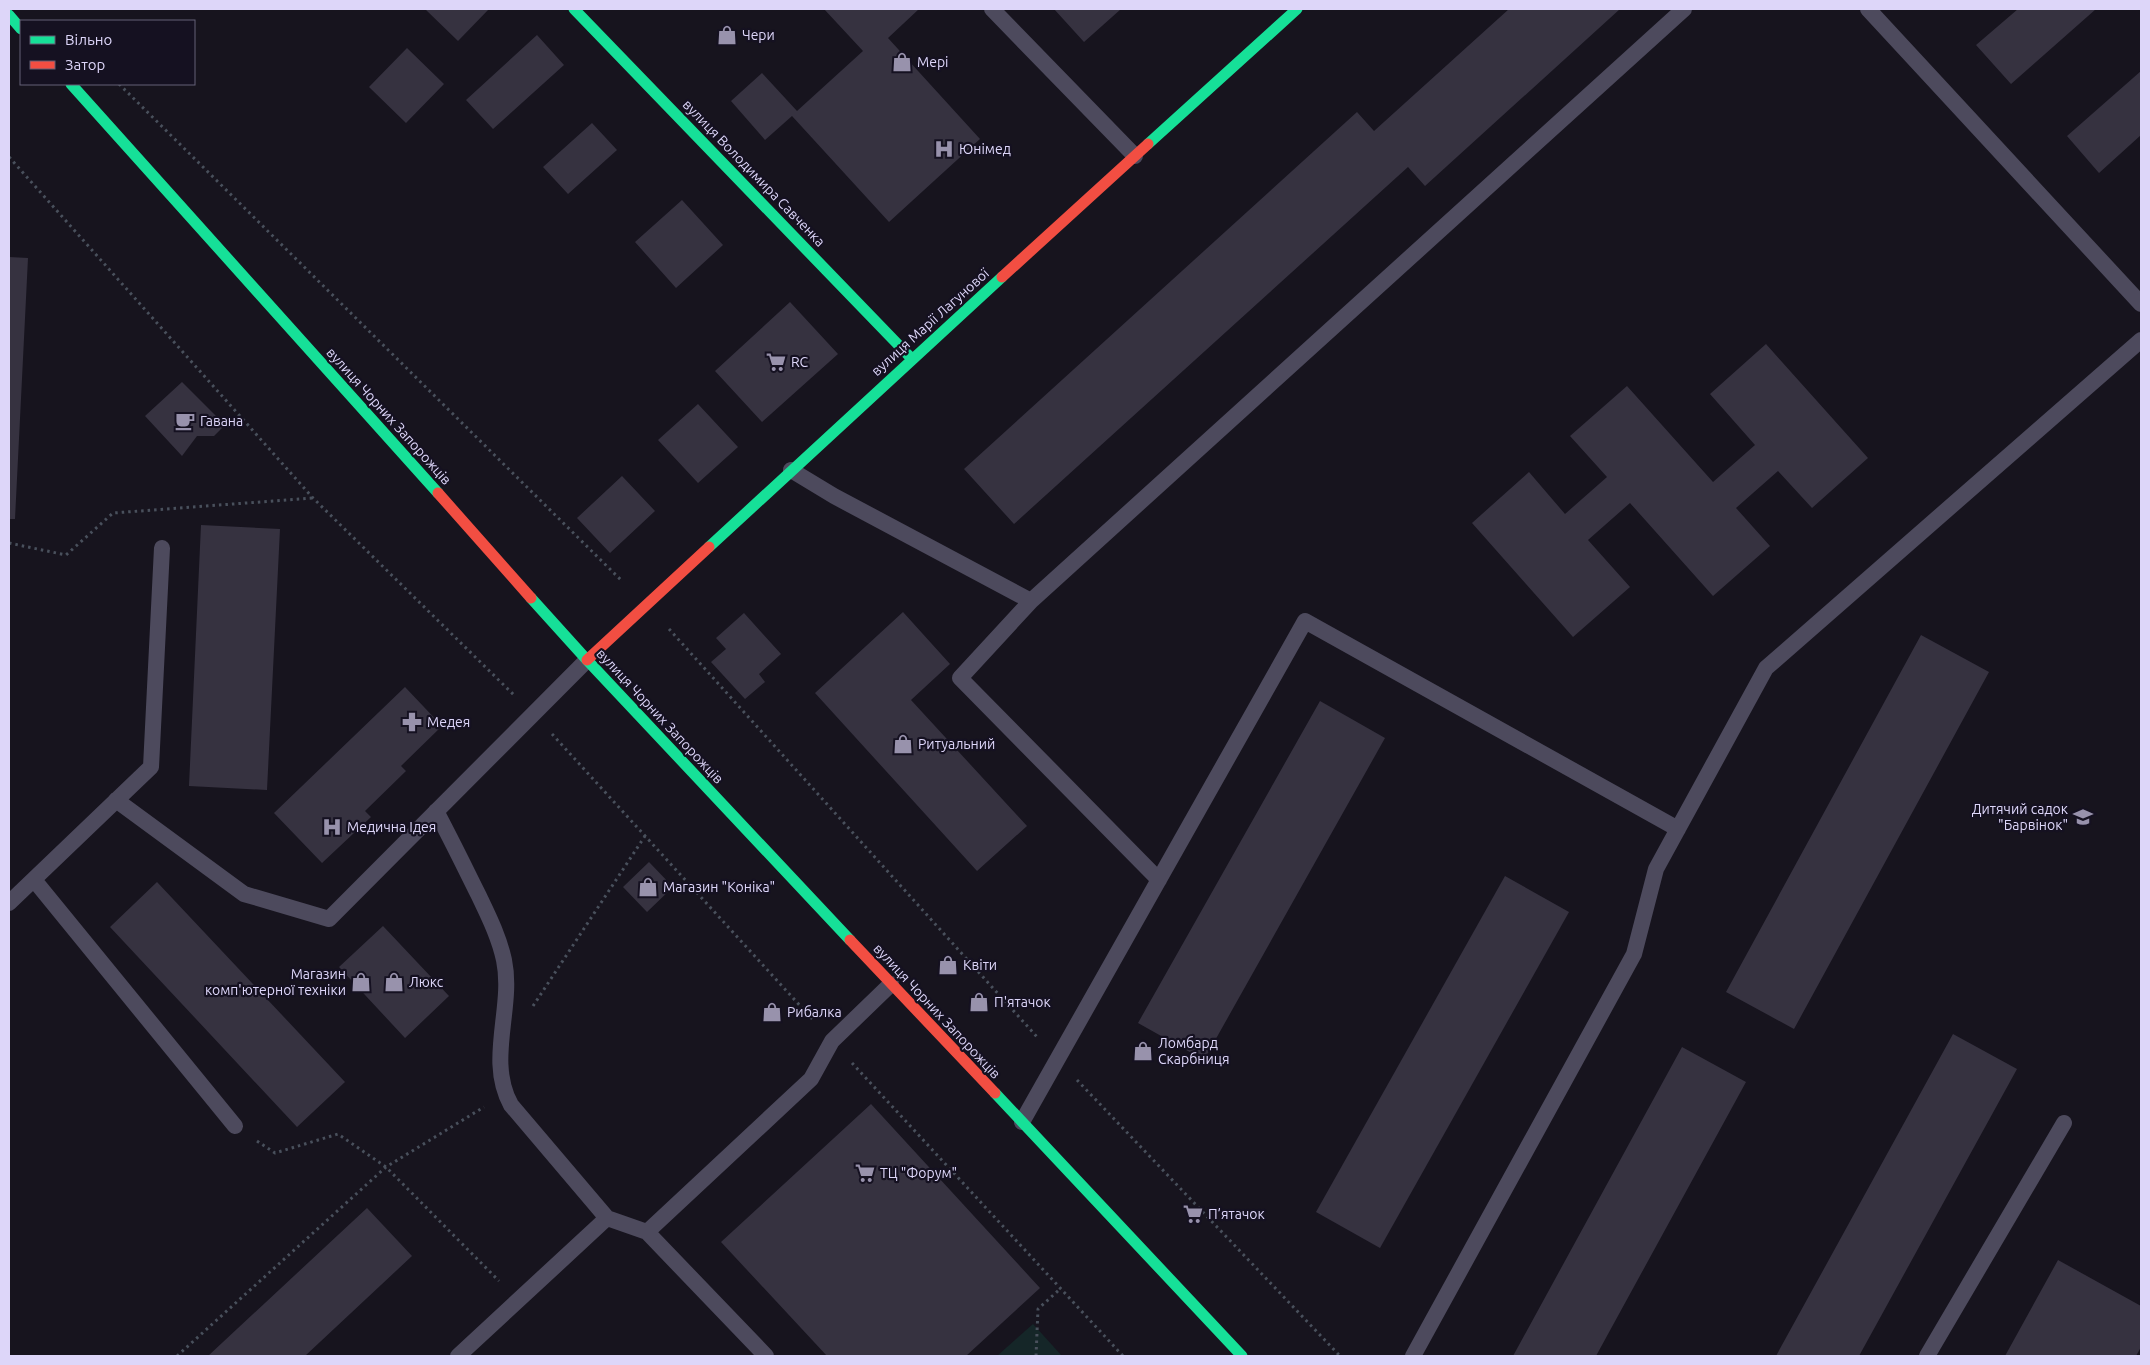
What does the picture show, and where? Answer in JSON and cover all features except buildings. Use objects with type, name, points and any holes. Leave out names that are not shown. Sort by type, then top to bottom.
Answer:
[{"type":"street","name":"вулиця Володимира Савченка","points":[[574,9],[912,359]]},
{"type":"street","name":"вулиця Марії Лагунової","points":[[587,660],[912,359],[1297,9]]},
{"type":"street","points":[[9,15],[20,28]]},
{"type":"street","name":"вулиця Чорних Запорожців","points":[[71,85],[587,660],[1242,1356]]},
{"type":"lane","points":[[992,9],[1135,156]]},
{"type":"lane","points":[[1159,880],[960,678],[1031,601],[1684,9]]},
{"type":"lane","points":[[1868,9],[2141,304]]},
{"type":"lane","points":[[1413,1356],[1634,954],[1656,869],[1766,668],[2141,340]]},
{"type":"lane","points":[[791,470],[834,496],[1031,601]]},
{"type":"lane","points":[[9,904],[152,767],[162,548]]},
{"type":"lane","points":[[1022,1122],[1305,621],[1678,830]]},
{"type":"lane","points":[[116,800],[244,894],[329,919],[587,660]]},
{"type":"lane","points":[[436,811],[497,933],[504,958],[506,979],[500,1070],[505,1094],[530,1129],[607,1218],[647,1232],[766,1356]]},
{"type":"lane","points":[[34,881],[235,1126]]},
{"type":"lane","points":[[647,1232],[811,1079],[832,1041],[891,984]]},
{"type":"lane","points":[[1928,1356],[2064,1123]]},
{"type":"lane","points":[[458,1356],[607,1218]]},
{"type":"path","points":[[120,85],[646,604],[1058,1060],[1340,1356]]},
{"type":"path","points":[[9,157],[314,498],[533,714],[1122,1356]]},
{"type":"path","points":[[532,1008],[645,836]]},
{"type":"path","points":[[177,1356],[386,1166],[505,1094]]},
{"type":"path","points":[[235,1126],[275,1153],[338,1134],[386,1166],[518,1300]]},
{"type":"path","points":[[1036,1356],[1038,1309],[1060,1289]]},
{"type":"shaded area","points":[[1033,1324],[1062,1356],[997,1356]]},
{"type":"traffic: fast","points":[[574,9],[912,359]]},
{"type":"traffic: fast","points":[[1148,144],[1297,9]]},
{"type":"traffic: fast","points":[[9,15],[20,28]]},
{"type":"traffic: fast","points":[[72,85],[438,493]]},
{"type":"traffic: fast","points":[[709,547],[1002,277]]},
{"type":"traffic: fast","points":[[531,598],[850,940]]},
{"type":"traffic: fast","points":[[995,1093],[1242,1356]]},
{"type":"traffic: jam","points":[[1002,277],[1148,144]]},
{"type":"traffic: jam","points":[[438,493],[531,598]]},
{"type":"traffic: jam","points":[[587,660],[709,547]]},
{"type":"traffic: jam","points":[[850,940],[995,1093]]},
{"type":"place","name":"Чери","points":[[727,35]]},
{"type":"place","name":"Мері","points":[[902,62]]},
{"type":"place","name":"Юнімед","points":[[944,149]]},
{"type":"place","name":"RC","points":[[776,362]]},
{"type":"place","name":"Гавана","points":[[185,421]]},
{"type":"place","name":"Медея","points":[[412,722]]},
{"type":"place","name":"Ритуальний","points":[[903,744]]},
{"type":"place","name":"Дитячий садок \"Барвінок\"","points":[[2083,817]]},
{"type":"place","name":"Медична Ідея","points":[[332,827]]},
{"type":"place","name":"Магазин \"Коніка\"","points":[[648,887]]},
{"type":"place","name":"Квіти","points":[[948,965]]},
{"type":"place","name":"Магазин комп'ютерної техніки","points":[[361,982]]},
{"type":"place","name":"Люкс","points":[[394,982]]},
{"type":"place","name":"П'ятачок","points":[[979,1002]]},
{"type":"place","name":"Рибалка","points":[[772,1012]]},
{"type":"place","name":"Ломбард Скарбниця","points":[[1143,1051]]},
{"type":"place","name":"ТЦ \"Форум\"","points":[[865,1173]]},
{"type":"place","name":"П’ятачок","points":[[1193,1214]]}]
